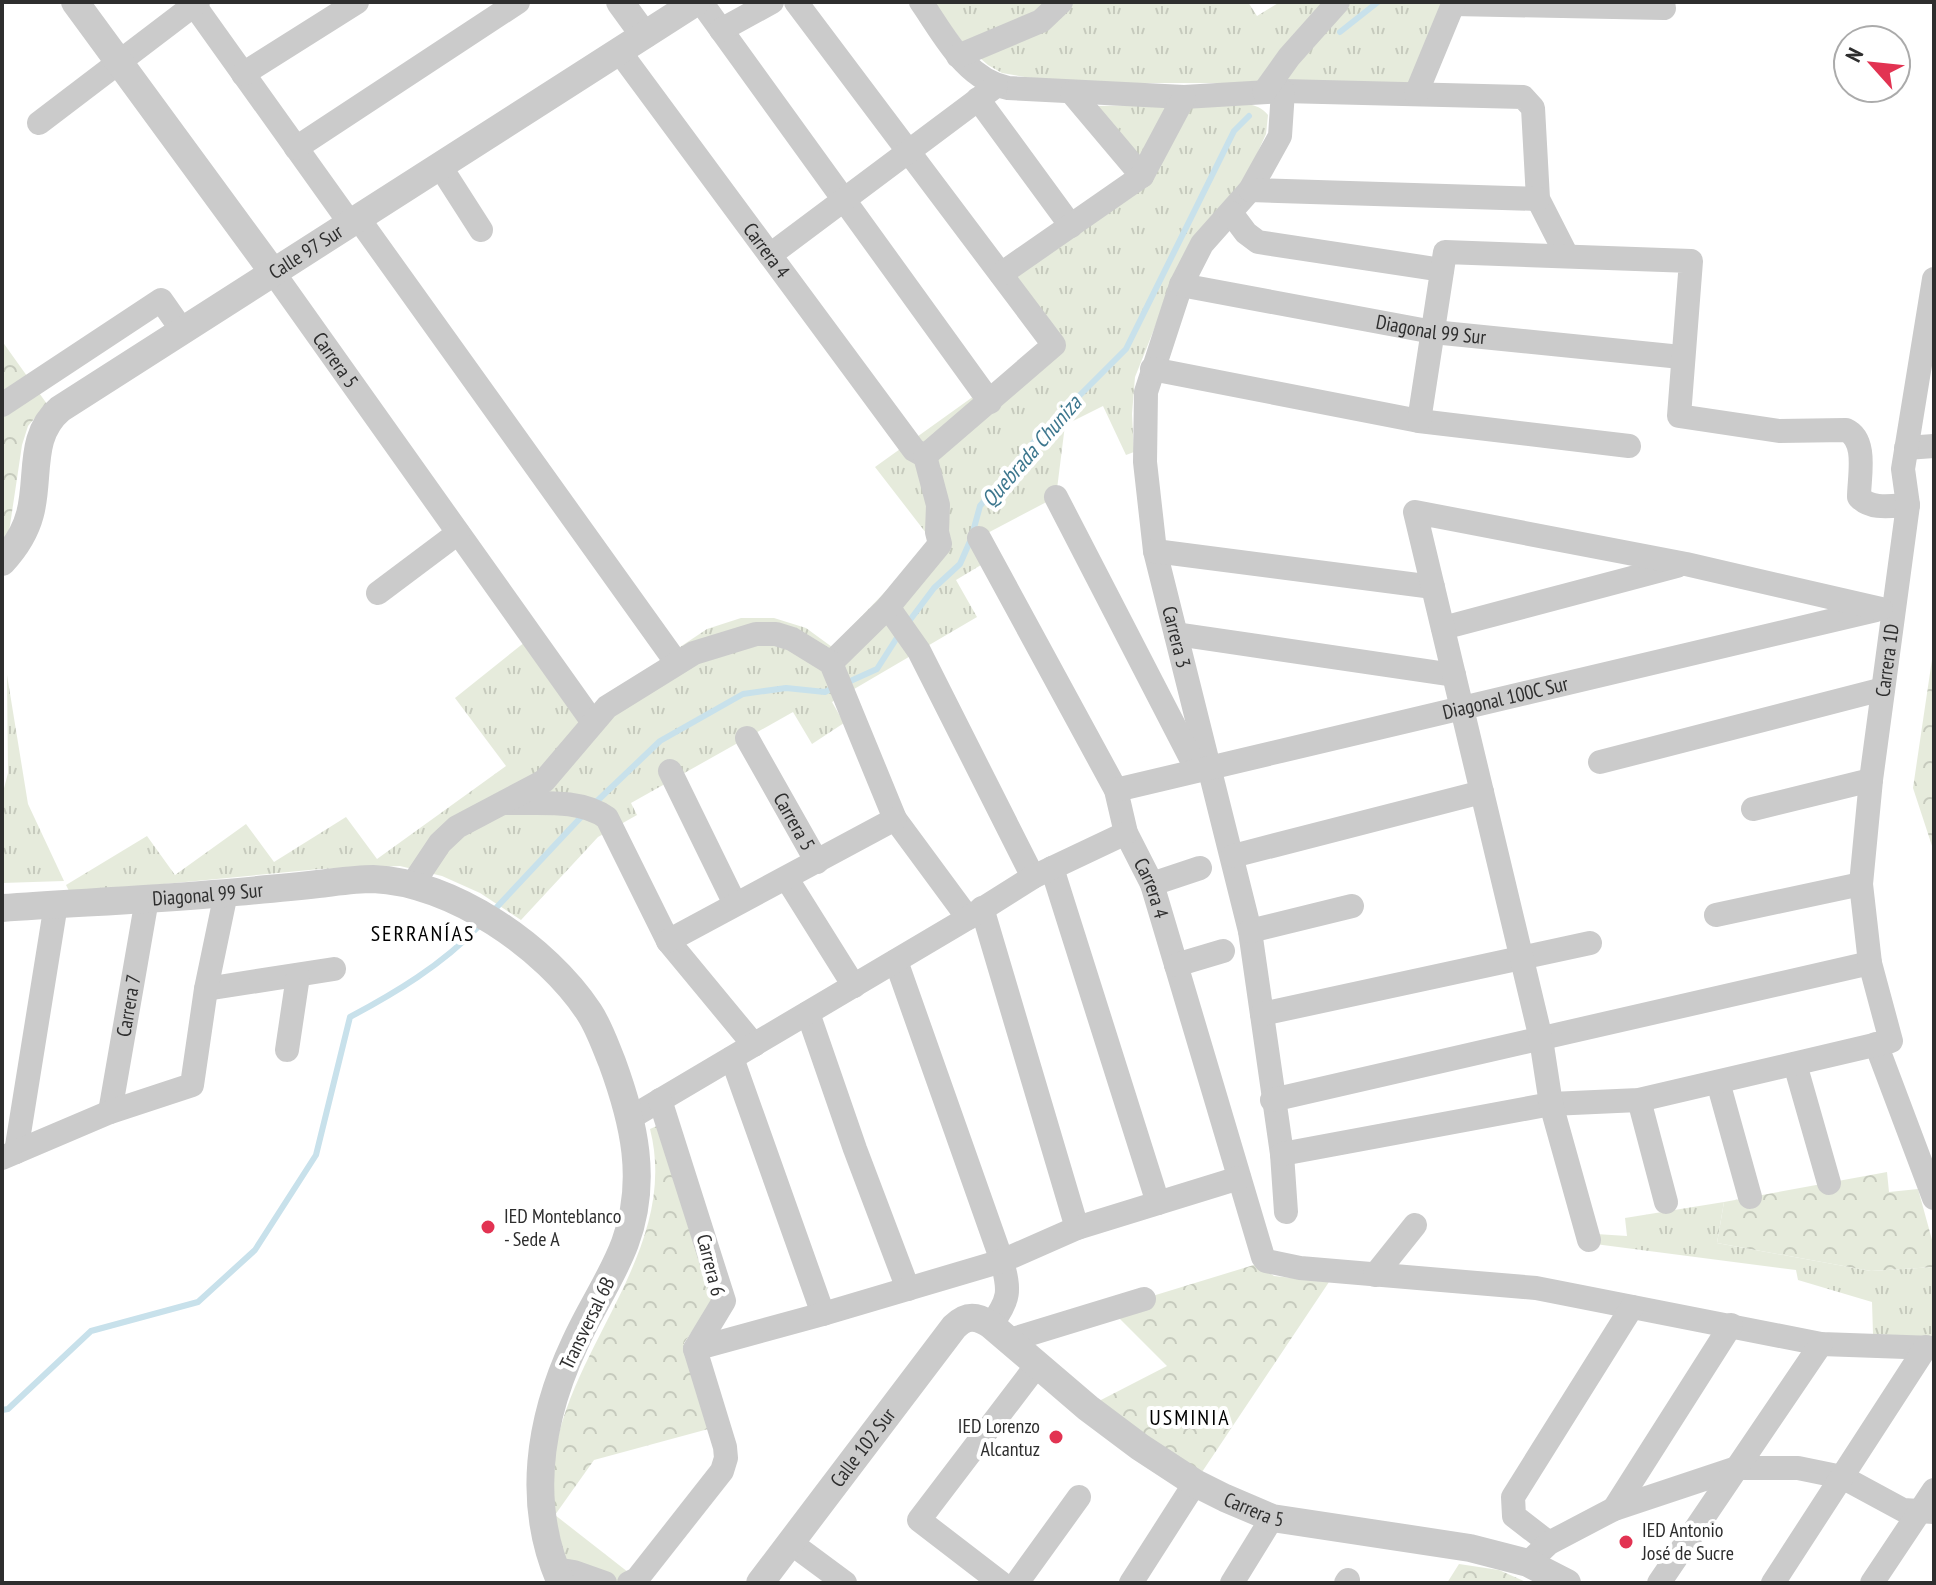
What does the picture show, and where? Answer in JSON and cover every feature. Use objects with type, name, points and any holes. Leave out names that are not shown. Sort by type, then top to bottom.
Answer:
[{"type":"street","name":"Carrera 5","points":[[75,2],[273,272],[592,721]]},
{"type":"street","points":[[243,74],[357,2]]},
{"type":"street","points":[[296,148],[518,2]]},
{"type":"street","points":[[620,2],[644,35]]},
{"type":"street","points":[[698,2],[990,402]]},
{"type":"street","name":"Calle 97 Sur","points":[[2,562],[19,541],[30,514],[37,448],[47,422],[60,409],[698,2]]},
{"type":"street","points":[[721,30],[772,2]]},
{"type":"street","points":[[796,2],[1054,345],[990,402],[919,453],[938,505],[940,544],[892,612],[834,667]]},
{"type":"street","points":[[921,2],[958,56],[974,72],[1071,226]]},
{"type":"street","points":[[958,56],[1041,21],[1061,2]]},
{"type":"street","points":[[1274,91],[1289,57],[1338,2]]},
{"type":"street","points":[[39,123],[195,3],[296,148],[354,221],[676,662]]},
{"type":"street","points":[[1416,94],[1454,3],[1664,8]]},
{"type":"street","name":"Carrera 4","points":[[619,51],[919,453]]},
{"type":"street","points":[[770,255],[987,92],[1184,97],[1274,91],[1523,97],[1533,108],[1538,199],[1567,256]]},
{"type":"street","name":"Carrera 3","points":[[1274,91],[1280,136],[1250,190],[1202,244],[1181,285],[1146,392],[1145,462],[1155,551],[1204,769],[1233,856],[1250,931],[1282,1154],[1286,1212]]},
{"type":"street","points":[[1072,93],[1142,176]]},
{"type":"street","points":[[1001,274],[1142,176],[1184,97]]},
{"type":"street","points":[[440,166],[481,230]]},
{"type":"street","points":[[1250,190],[1538,199]]},
{"type":"street","points":[[1231,213],[1246,233],[1258,242],[1444,261],[1567,256],[1691,261],[1681,357],[1679,416],[1779,431],[1846,430],[1854,434],[1859,442],[1859,497],[1872,506],[1908,505]]},
{"type":"street","points":[[1419,421],[1444,261]]},
{"type":"street","name":"Carrera 1D","points":[[1934,279],[1927,358],[1903,469],[1908,505],[1888,608],[1883,689],[1861,884],[1870,963],[1884,1043],[1934,1198]]},
{"type":"street","name":"Diagonal 99 Sur","points":[[1181,285],[1433,332],[1681,357]]},
{"type":"street","points":[[2,405],[161,300],[182,330]]},
{"type":"street","points":[[1152,369],[1419,421],[1629,446]]},
{"type":"street","points":[[1906,448],[1934,446]]},
{"type":"street","points":[[1056,497],[1204,769]]},
{"type":"street","points":[[1589,1240],[1551,1104],[1541,1039],[1415,512],[1686,564],[1888,608]]},
{"type":"street","points":[[378,593],[458,533]]},
{"type":"street","name":"Carrera 4","points":[[979,538],[1116,790],[1126,833],[1152,884],[1266,1261],[1300,1268],[1375,1275]]},
{"type":"street","points":[[1155,551],[1433,587]]},
{"type":"street","points":[[1443,628],[1686,564]]},
{"type":"street","name":"Diagonal 100C Sur","points":[[1116,790],[1888,608]]},
{"type":"street","points":[[892,612],[911,638],[1042,872],[1158,1203]]},
{"type":"street","points":[[1077,1228],[975,913],[895,819],[834,667],[792,639],[776,634],[756,634],[712,646],[676,662],[607,707],[544,781],[457,827],[440,843],[412,885],[447,896],[480,913],[549,964],[564,979],[591,1015],[603,1039],[630,1118],[896,961],[975,913],[1042,872],[1126,833]]},
{"type":"street","points":[[1176,634],[1454,675]]},
{"type":"street","points":[[1600,762],[1883,689]]},
{"type":"street","name":"Carrera 5","points":[[747,738],[817,862]]},
{"type":"street","points":[[670,771],[735,904]]},
{"type":"street","points":[[1753,809],[1871,780]]},
{"type":"street","points":[[1233,856],[1482,792]]},
{"type":"street","points":[[504,803],[587,808],[607,818],[668,941],[754,1045]]},
{"type":"street","points":[[668,941],[895,819]]},
{"type":"street","points":[[1152,884],[1200,868]]},
{"type":"street","name":"Diagonal 99 Sur","points":[[2,908],[226,893],[373,879],[412,885]]},
{"type":"street","points":[[787,879],[854,986]]},
{"type":"street","points":[[1716,915],[1861,884]]},
{"type":"street","points":[[9,1155],[110,1112],[192,1085],[206,989],[226,893]]},
{"type":"street","name":"Carrera 7","points":[[110,1112],[147,899]]},
{"type":"street","points":[[9,1155],[56,904]]},
{"type":"street","points":[[1250,931],[1352,906]]},
{"type":"street","points":[[1262,1014],[1590,943]]},
{"type":"street","points":[[1176,965],[1223,951]]},
{"type":"street","points":[[896,961],[1002,1261],[1009,1289],[1007,1300],[990,1327]]},
{"type":"street","points":[[1272,1100],[1870,963]]},
{"type":"street","points":[[206,989],[334,969]]},
{"type":"street","points":[[287,1050],[298,976]]},
{"type":"street","points":[[808,1013],[908,1289]]},
{"type":"street","points":[[1282,1154],[1551,1104],[1639,1100],[1884,1043]]},
{"type":"street","points":[[732,1058],[823,1314]]},
{"type":"street","points":[[1795,1064],[1829,1183]]},
{"type":"street","points":[[1718,1082],[1750,1197]]},
{"type":"street","name":"Carrera 6","points":[[660,1100],[724,1301],[695,1349]]},
{"type":"street","points":[[1639,1100],[1666,1202]]},
{"type":"street","name":"Transversal 6B","points":[[558,1576],[544,1531],[539,1477],[542,1446],[550,1410],[575,1343],[625,1243],[635,1208],[639,1183],[637,1150],[630,1118]]},
{"type":"street","points":[[629,1583],[637,1579],[722,1471],[726,1458],[720,1426],[695,1349],[1002,1261],[1077,1228],[1239,1178]]},
{"type":"street","points":[[1375,1275],[1415,1225]]},
{"type":"street","points":[[1375,1275],[1536,1288],[1821,1344],[1930,1348]]},
{"type":"street","points":[[990,1327],[1144,1299]]},
{"type":"street","points":[[1549,1543],[1514,1516],[1513,1497],[1632,1307]]},
{"type":"street","points":[[1614,1509],[1731,1325]]},
{"type":"street","name":"Calle 102 Sur","points":[[760,1583],[954,1327],[990,1327]]},
{"type":"street","name":"Carrera 5","points":[[990,1327],[1112,1426],[1195,1483],[1272,1518],[1470,1548],[1528,1563],[1567,1583]]},
{"type":"street","points":[[1659,1583],[1821,1344]]},
{"type":"street","points":[[1773,1583],[1930,1348]]},
{"type":"street","points":[[1001,1583],[919,1520],[1037,1365]]},
{"type":"street","points":[[1528,1563],[1549,1543],[1614,1509],[1737,1468],[1798,1468],[1842,1477],[1903,1510],[1927,1512]]},
{"type":"street","points":[[1131,1583],[1195,1483]]},
{"type":"street","points":[[1872,1583],[1927,1512],[1934,1490]]},
{"type":"street","points":[[1017,1583],[1079,1497]]},
{"type":"street","points":[[1232,1583],[1272,1518]]},
{"type":"street","points":[[791,1543],[845,1583]]},
{"type":"street","points":[[558,1576],[574,1572],[605,1583]]},
{"type":"green space","points":[[933,2],[1248,2],[1257,16],[1280,2],[1442,2],[1409,87],[1304,83],[1086,83],[1002,73],[964,44]]},
{"type":"green space","points":[[1223,103],[1259,107],[1268,115],[1266,134],[1251,167],[1170,289],[1135,377],[1132,414],[1134,452],[1126,455],[1103,406],[1065,425],[1056,497],[980,537],[991,559],[956,580],[977,617],[832,702],[844,723],[812,744],[793,712],[631,803],[637,815],[598,837],[521,920],[480,893],[442,876],[400,866],[320,869],[70,893],[66,885],[147,836],[175,875],[246,824],[274,862],[346,817],[377,859],[506,766],[455,698],[525,642],[578,715],[707,629],[741,618],[774,618],[806,628],[832,647],[933,542],[875,467],[1059,335],[1016,275],[1151,175],[1098,106]]},
{"type":"green space","points":[[2,341],[47,404],[28,426],[22,445],[9,532],[2,543]]},
{"type":"green space","points":[[1934,646],[1934,852],[1913,788]]},
{"type":"green space","points":[[7,675],[28,804],[64,881],[2,883],[2,796],[8,773]]},
{"type":"green space","points":[[659,1125],[715,1298],[684,1343],[712,1428],[594,1460],[555,1515],[553,1478],[557,1442],[585,1364],[639,1250],[651,1211],[655,1171],[650,1129]]},
{"type":"green space","points":[[1887,1172],[1889,1192],[1918,1189],[1934,1247],[1934,1267],[1871,1271],[1717,1243],[1724,1202]]},
{"type":"green space","points":[[1724,1202],[1717,1243],[1871,1271],[1934,1267],[1934,1338],[1873,1334],[1872,1302],[1798,1280],[1796,1270],[1595,1244],[1596,1234],[1627,1236],[1625,1218]]},
{"type":"green space","points":[[1257,1264],[1274,1276],[1329,1282],[1200,1475],[1099,1401],[1167,1366],[1110,1309]]},
{"type":"green space","points":[[555,1515],[642,1583],[574,1583],[564,1558]]},
{"type":"green space","points":[[1459,1564],[1499,1570],[1528,1583],[1447,1583]]},
{"type":"waterway","name":"Quebrada Chuniza","points":[[1340,32],[1378,2]]},
{"type":"waterway","name":"Quebrada Chuniza","points":[[907,624],[934,588],[960,564],[980,506],[1039,436],[1126,349],[1234,131],[1249,116]]},
{"type":"waterway","name":"Quebrada Chuniza","points":[[846,683],[877,669],[900,633]]},
{"type":"waterway","name":"Quebrada Chuniza","points":[[594,804],[660,741],[743,694],[786,688],[825,692],[835,687]]},
{"type":"waterway","name":"Quebrada Chuniza","points":[[496,908],[583,815]]},
{"type":"waterway","name":"Quebrada Chuniza","points":[[2,1410],[8,1409],[91,1331],[198,1302],[255,1250],[316,1155],[350,1017],[417,977],[449,954],[478,927]]},
{"type":"place","name":"IED Monteblanco - Sede A","points":[[488,1227]]},
{"type":"place","name":"IED Lorenzo Alcantuz","points":[[1056,1437]]},
{"type":"place","name":"IED Antonio José de Sucre","points":[[1626,1542]]},
{"type":"district","name":"SERRANÍAS","points":[[423,933]]},
{"type":"district","name":"USMINIA","points":[[1190,1417]]}]
